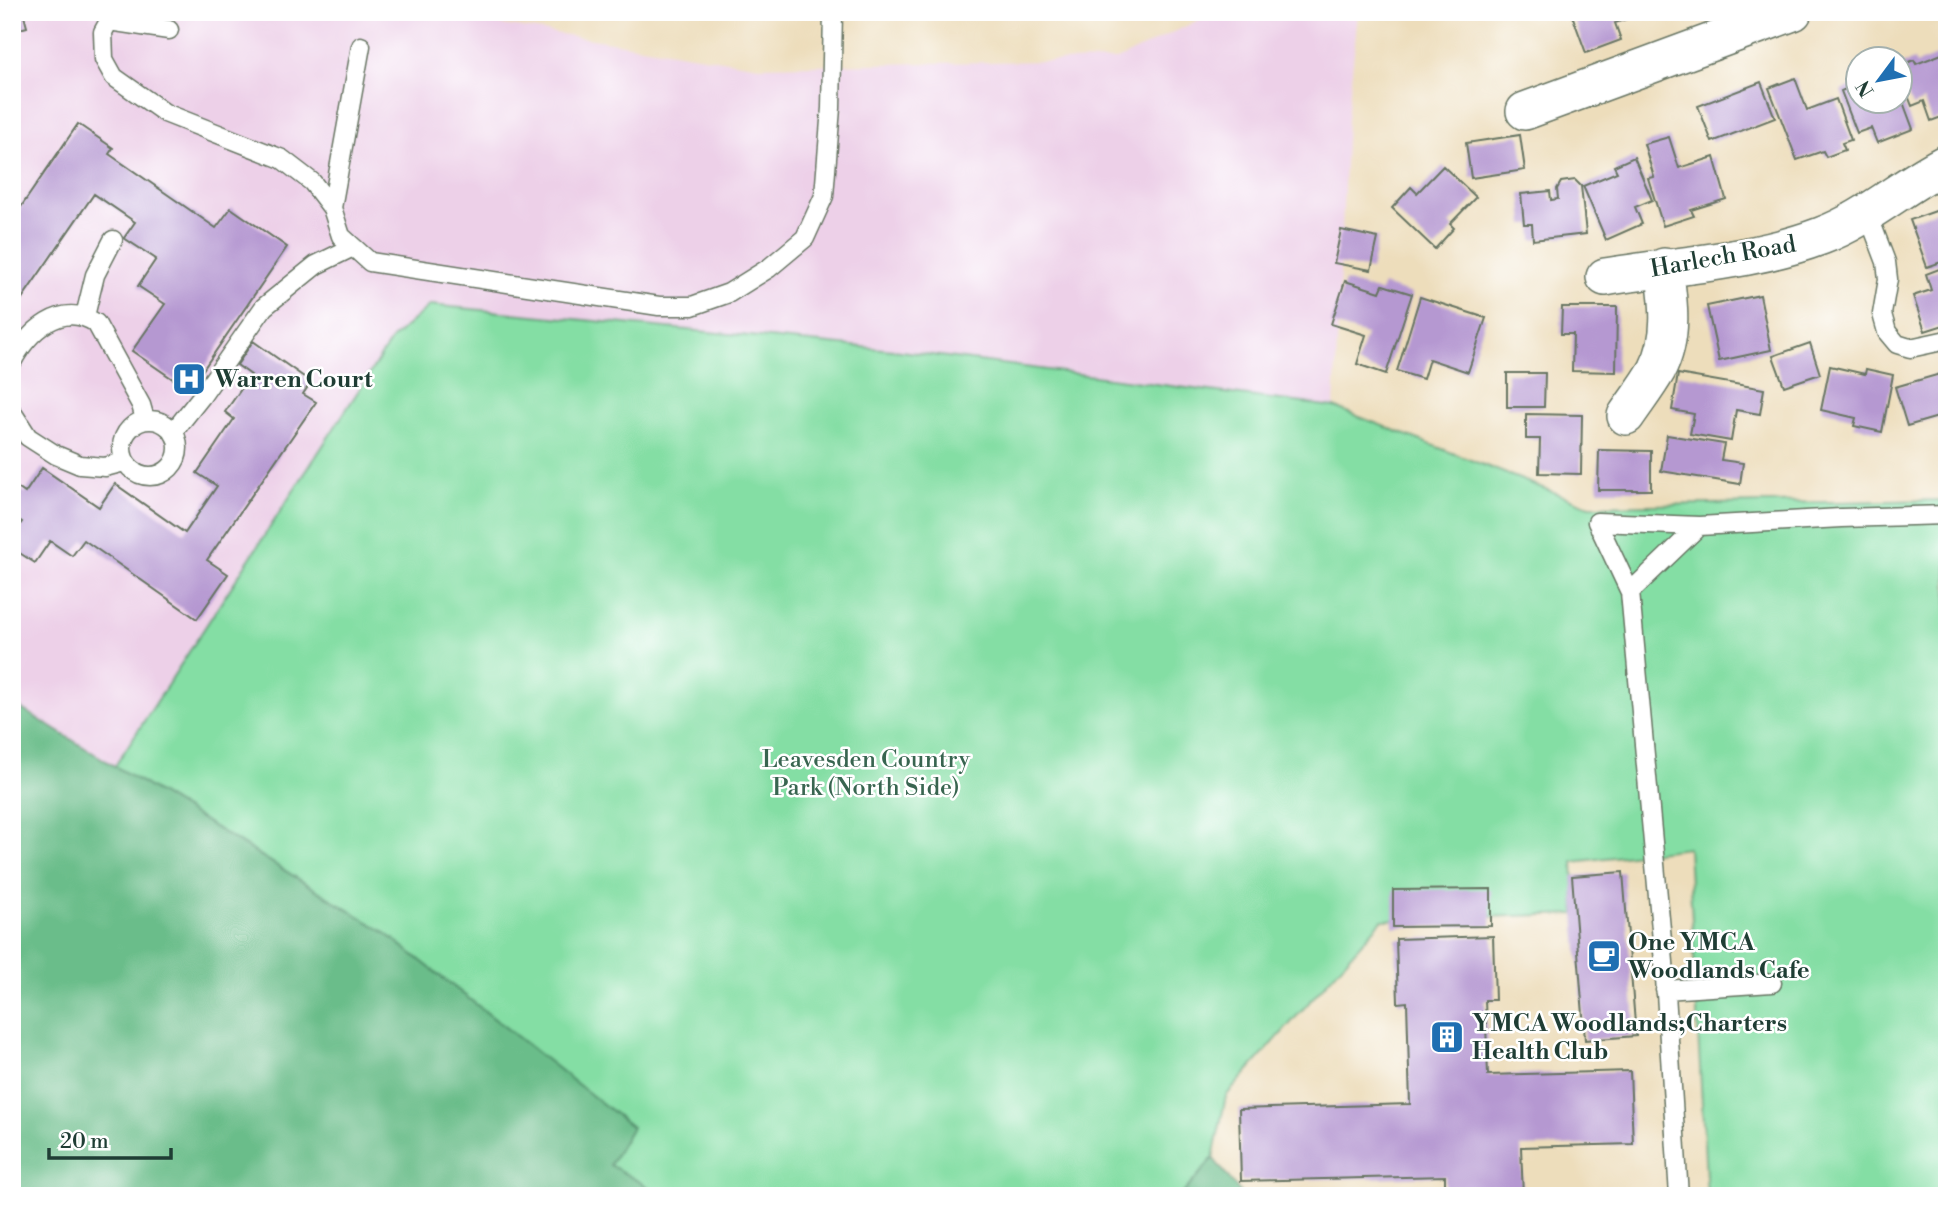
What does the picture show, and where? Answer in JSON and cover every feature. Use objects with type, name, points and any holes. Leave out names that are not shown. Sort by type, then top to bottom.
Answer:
[{"type":"street","points":[[1525,111],[1793,12]]},
{"type":"street","name":"Harlech Road","points":[[1605,277],[1774,251],[1822,235],[1852,222],[1947,163]]},
{"type":"street","points":[[1626,416],[1657,370],[1666,345],[1670,319],[1664,267]]},
{"type":"lane","points":[[169,30],[109,21],[103,32],[104,59],[114,77],[165,113],[282,159],[312,182],[332,208],[341,236],[370,262],[659,306],[692,306],[729,293],[769,268],[805,238],[824,197],[831,108],[833,12]]},
{"type":"lane","points":[[332,208],[360,46]]},
{"type":"lane","points":[[1867,212],[1886,262],[1888,279],[1882,314],[1888,332],[1898,344],[1910,348],[1947,340]]},
{"type":"lane","points":[[85,316],[95,275],[113,240]]},
{"type":"lane","points":[[174,431],[264,307],[316,265],[353,247]]},
{"type":"lane","points":[[12,362],[34,331],[50,321],[68,315],[85,316],[96,323],[141,405],[145,419]]},
{"type":"lane","points":[[12,412],[28,437],[56,455],[80,465],[105,467],[124,462]]},
{"type":"lane","points":[[145,419],[159,420],[174,431],[179,453],[171,469],[155,477],[135,474],[124,462],[121,446],[131,426],[145,419]]},
{"type":"lane","points":[[1679,1196],[1664,962],[1630,592],[1597,522],[1699,526],[1947,515]]},
{"type":"lane","points":[[1630,592],[1699,526]]},
{"type":"lane","points":[[1665,990],[1772,983]]},
{"type":"shaded area","name":"Warren Court","points":[[12,12],[423,12],[759,66],[1117,60],[1215,12],[1358,12],[1347,119],[1334,407],[893,350],[430,305],[392,339],[115,766],[12,703]]},
{"type":"green space","name":"Leavesden Country Park (North Side)","points":[[430,305],[893,350],[1334,407],[1589,506],[1947,500],[1947,1196],[1707,1196],[1688,848],[1573,862],[1575,914],[1382,920],[1226,1096],[1213,1158],[1181,1196],[664,1196],[610,1165],[631,1127],[383,931],[115,766],[392,339]]},
{"type":"green space","points":[[12,703],[383,931],[632,1127],[610,1165],[664,1196],[12,1196]]},
{"type":"green space","points":[[1213,1158],[1243,1196],[1181,1196]]},
{"type":"building","points":[[12,12],[23,12],[27,27],[12,31]]},
{"type":"building","points":[[1571,12],[1643,13],[1615,23],[1621,40],[1586,53]]},
{"type":"building","points":[[1947,52],[1947,115],[1931,121],[1924,101],[1913,106],[1913,60],[1916,64]]},
{"type":"building","points":[[1795,78],[1807,110],[1836,99],[1851,140],[1842,143],[1845,150],[1826,157],[1823,151],[1797,160],[1769,88]]},
{"type":"building","points":[[1761,82],[1775,118],[1712,142],[1698,106]]},
{"type":"building","points":[[1851,116],[1908,116],[1913,129],[1877,143],[1871,128],[1857,133]]},
{"type":"building","points":[[78,124],[113,148],[109,154],[216,228],[231,208],[287,247],[189,390],[132,351],[165,304],[138,286],[156,259],[124,238],[135,222],[94,194],[12,313],[12,220]]},
{"type":"building","points":[[1520,135],[1525,170],[1471,178],[1466,143]]},
{"type":"building","points":[[1669,137],[1679,168],[1714,157],[1726,199],[1691,210],[1694,216],[1663,226],[1648,178],[1654,177],[1644,144]]},
{"type":"building","points":[[1634,157],[1652,200],[1635,207],[1642,224],[1606,240],[1583,186],[1617,172],[1614,166]]},
{"type":"building","points":[[1443,166],[1476,197],[1450,224],[1454,228],[1435,249],[1392,208],[1411,187],[1417,193]]},
{"type":"building","points":[[1575,180],[1581,186],[1586,234],[1533,240],[1532,224],[1524,224],[1521,194],[1550,191],[1551,200],[1558,199],[1557,189],[1561,182]]},
{"type":"building","points":[[1947,207],[1947,260],[1927,267],[1910,220]]},
{"type":"building","points":[[1341,230],[1378,238],[1371,270],[1334,263]]},
{"type":"building","points":[[1947,266],[1947,324],[1925,331],[1913,296],[1931,290],[1926,274]]},
{"type":"building","points":[[1345,281],[1380,292],[1383,285],[1412,294],[1386,374],[1357,364],[1366,335],[1331,324]]},
{"type":"building","points":[[1760,295],[1771,350],[1719,361],[1707,306]]},
{"type":"building","points":[[1420,297],[1486,318],[1468,372],[1429,359],[1423,379],[1397,371]]},
{"type":"building","points":[[1562,307],[1617,307],[1616,372],[1572,371],[1573,334],[1561,334]]},
{"type":"building","points":[[253,341],[311,382],[303,394],[316,402],[207,560],[228,574],[197,619],[84,540],[72,556],[50,541],[35,563],[12,548],[12,536],[22,522],[12,515],[12,484],[25,493],[42,468],[99,507],[115,484],[185,533],[217,486],[197,473],[234,419],[225,412],[251,375],[237,365]]},
{"type":"building","points":[[1810,343],[1820,374],[1784,386],[1773,356]]},
{"type":"building","points":[[1830,366],[1865,374],[1866,369],[1893,375],[1882,432],[1854,426],[1856,418],[1821,410]]},
{"type":"building","points":[[1947,372],[1947,428],[1941,430],[1938,417],[1907,426],[1895,387]]},
{"type":"building","points":[[1507,373],[1545,373],[1544,407],[1507,407]]},
{"type":"building","points":[[1678,374],[1764,389],[1760,414],[1736,410],[1731,441],[1690,434],[1694,414],[1672,410]]},
{"type":"building","points":[[1526,414],[1582,415],[1581,474],[1539,473],[1540,439],[1526,439]]},
{"type":"building","points":[[1667,435],[1724,444],[1721,460],[1743,463],[1740,484],[1661,471]]},
{"type":"building","points":[[1599,450],[1651,451],[1651,490],[1598,490]]},
{"type":"building","name":"One YMCA Woodlands Cafe","points":[[1623,872],[1636,1036],[1585,1040],[1572,876]]},
{"type":"building","points":[[1491,889],[1491,926],[1393,927],[1393,890]]},
{"type":"building","name":"YMCA Woodlands;Charters Health Club","points":[[1493,936],[1495,1000],[1485,1000],[1488,1075],[1630,1071],[1633,1144],[1521,1147],[1523,1196],[1445,1196],[1445,1176],[1241,1181],[1239,1109],[1410,1104],[1407,1002],[1398,1003],[1396,939]]},
{"type":"place","name":"Warren Court","points":[[189,379]]},
{"type":"place","name":"One YMCA Woodlands Cafe","points":[[1604,956]]},
{"type":"place","name":"YMCA Woodlands;Charters Health Club","points":[[1447,1037]]}]
